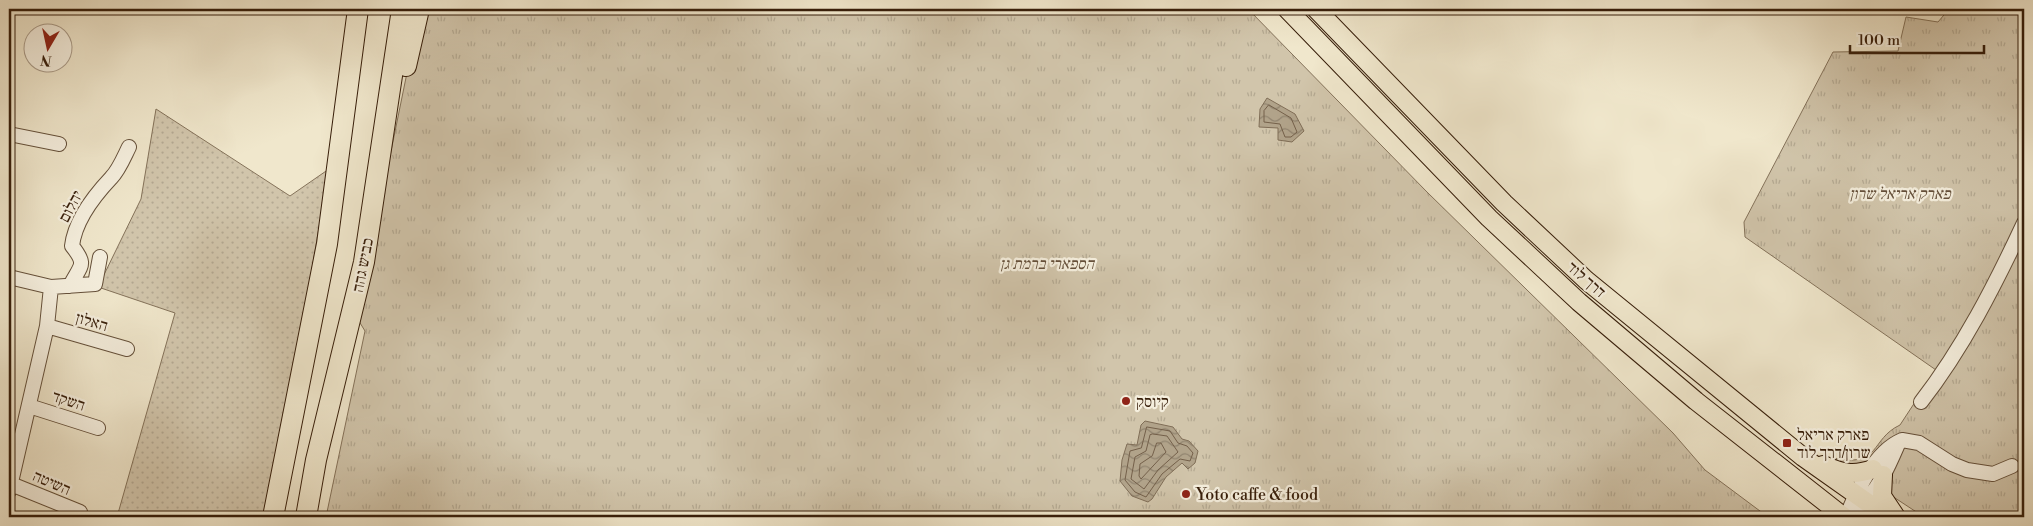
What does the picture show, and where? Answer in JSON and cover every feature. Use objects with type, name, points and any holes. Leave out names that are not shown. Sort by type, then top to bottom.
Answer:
[{"type":"highway","points":[[273,517],[327,244],[358,9]]},
{"type":"highway","name":"כביש גהה","points":[[306,517],[316,460],[364,262],[402,9]]},
{"type":"highway","points":[[364,262],[419,9]]},
{"type":"main road","name":"דרך לוד","points":[[1288,9],[1463,192],[1579,302],[1704,407],[1846,517]]},
{"type":"main road","name":"דרך לוד","points":[[1316,9],[1538,236],[1586,280],[1803,457],[1888,517]]},
{"type":"main road","points":[[1803,457],[1847,474],[1878,472],[1882,496],[1896,517]]},
{"type":"street","points":[[9,134],[59,144]]},
{"type":"street","name":"יהלום","points":[[70,286],[82,264],[82,259],[72,246],[73,238],[89,204],[112,177],[129,147]]},
{"type":"street","points":[[1920,402],[1941,376],[2003,268],[2024,223]]},
{"type":"street","points":[[9,277],[51,287],[95,284],[100,257]]},
{"type":"street","points":[[10,488],[47,326],[51,287]]},
{"type":"street","name":"האלון","points":[[47,326],[127,349]]},
{"type":"street","name":"השקד","points":[[30,406],[98,428]]},
{"type":"street","points":[[1846,517],[1899,441],[1909,440],[1919,443],[1952,464],[1967,470],[1993,474],[2012,466]]},
{"type":"street","name":"השיטה","points":[[10,488],[80,512]]},
{"type":"green space","name":"הספארי ברמת גן","points":[[420,9],[1248,9],[1427,192],[1673,433],[1705,470],[1768,517],[326,517],[365,331],[357,318]]},
{"type":"green space","name":"פארק אריאל שרון","points":[[1949,9],[2024,9],[2024,517],[1924,517],[1834,458],[1849,460],[1868,456],[1890,431],[1900,425],[1936,370],[1745,237],[1744,222],[1833,52],[1898,51],[1906,17],[1938,22]]},
{"type":"green space","points":[[156,109],[290,196],[329,169],[286,421],[265,517],[117,517],[175,313],[98,287],[141,199]]},
{"type":"water","points":[[1267,98],[1295,114],[1304,131],[1292,142],[1278,140],[1278,128],[1259,127],[1260,109]]},
{"type":"water","points":[[1145,421],[1173,427],[1182,439],[1189,441],[1198,451],[1195,463],[1188,469],[1182,463],[1166,477],[1148,502],[1132,496],[1120,481],[1122,460],[1127,444],[1137,445],[1141,425]]},
{"type":"place","name":"קיוסק","points":[[1126,401]]},
{"type":"place","name":"פארק אריאל שרון/דרך לוד","points":[[1787,443]]},
{"type":"place","name":"Yoto caffe & food","points":[[1186,494]]}]
